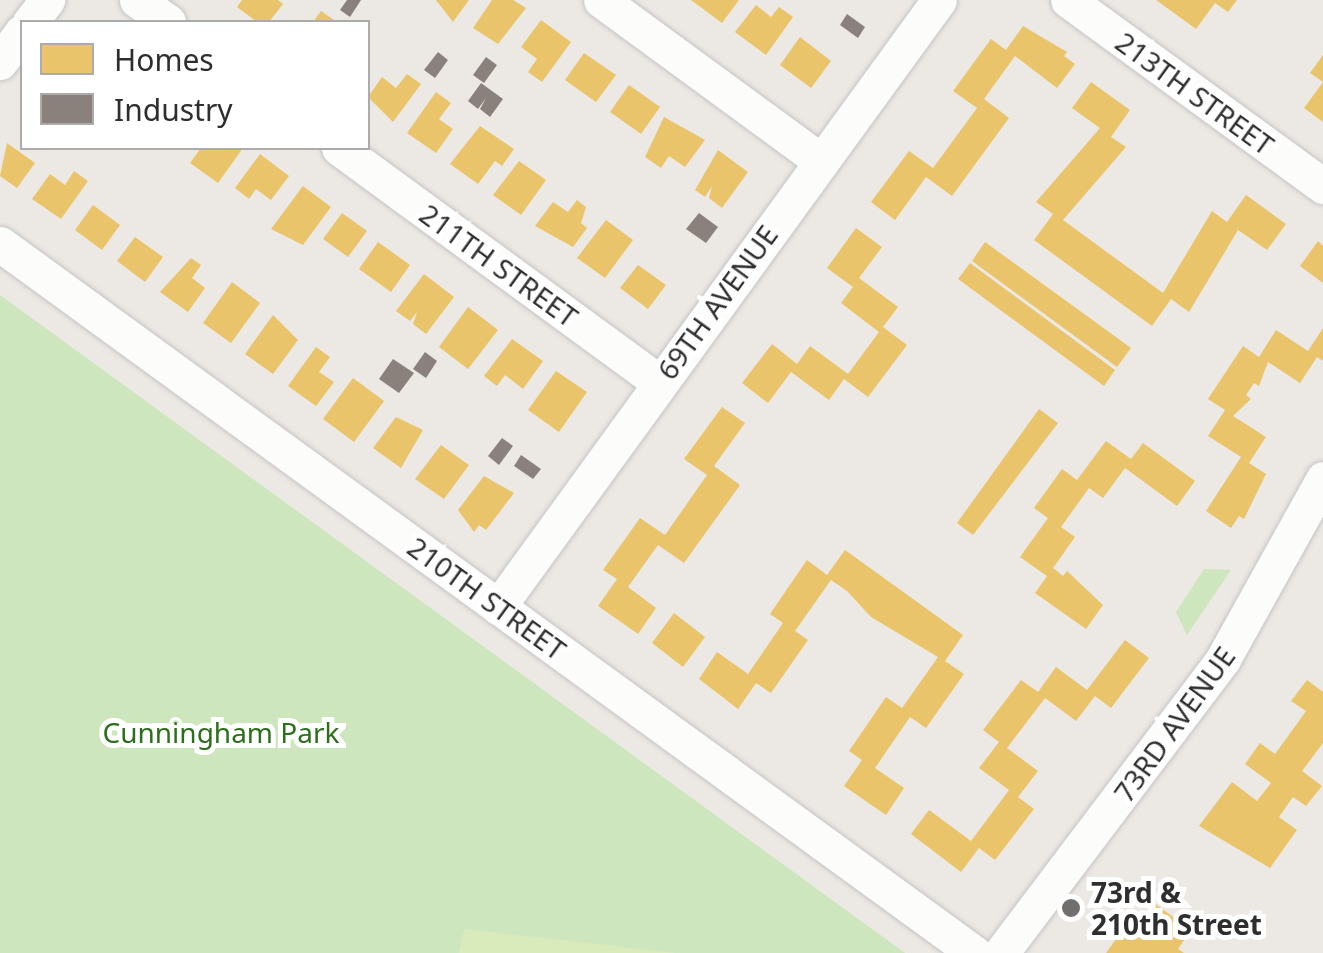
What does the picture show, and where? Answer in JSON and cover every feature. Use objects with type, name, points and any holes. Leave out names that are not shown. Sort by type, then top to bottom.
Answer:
[{"type":"street","points":[[32,20],[47,0]]},
{"type":"street","points":[[137,0],[165,20]]},
{"type":"street","points":[[601,0],[821,161]]},
{"type":"street","name":"69TH AVENUE","points":[[498,607],[939,0]]},
{"type":"street","name":"213TH STREET","points":[[1068,0],[1323,186]]},
{"type":"street","points":[[0,62],[20,35]]},
{"type":"street","name":"211TH STREET","points":[[342,150],[659,382]]},
{"type":"street","name":"210TH STREET","points":[[0,244],[974,953]]},
{"type":"street","name":"73RD AVENUE","points":[[1001,953],[1223,659],[1323,479]]},
{"type":"green space","name":"Cunningham Park","points":[[0,295],[905,953],[0,953]]},
{"type":"green space","points":[[1204,569],[1231,570],[1187,635],[1176,612]]},
{"type":"green space","points":[[464,929],[675,953],[459,953]]},
{"type":"building: Homes","points":[[242,0],[278,0],[283,4],[271,20],[254,20],[237,7]]},
{"type":"building: Homes","points":[[436,0],[469,0],[453,22]]},
{"type":"building: Homes","points":[[492,0],[513,0],[526,8],[498,44],[473,28]]},
{"type":"building: Homes","points":[[691,0],[739,0],[722,23]]},
{"type":"building: Homes","points":[[1156,0],[1237,0],[1228,12],[1215,3],[1196,29]]},
{"type":"building: Homes","points":[[756,5],[771,17],[779,7],[793,17],[766,55],[735,32]]},
{"type":"building: Homes","points":[[321,11],[334,20],[314,20]]},
{"type":"building: Homes","points":[[541,20],[571,42],[542,82],[528,72],[537,59],[521,47]]},
{"type":"building: Homes","points":[[1023,26],[1067,52],[1064,56],[1075,64],[1057,88],[1015,56],[984,99],[1009,118],[952,196],[926,177],[895,220],[871,202],[909,151],[933,168],[977,108],[953,91],[991,39],[1006,50]]},
{"type":"building: Homes","points":[[800,37],[831,61],[811,88],[780,65]]},
{"type":"building: Homes","points":[[584,53],[616,75],[596,102],[565,80]]},
{"type":"building: Homes","points":[[1323,55],[1323,82],[1310,73]]},
{"type":"building: Homes","points":[[407,74],[421,84],[393,122],[370,99],[370,94],[382,77],[396,88]]},
{"type":"building: Homes","points":[[1091,82],[1130,110],[1111,137],[1126,147],[1063,220],[1163,293],[1212,211],[1227,222],[1246,195],[1286,224],[1267,250],[1238,230],[1189,312],[1171,299],[1152,326],[1034,240],[1053,214],[1036,202],[1100,128],[1072,108]]},
{"type":"building: Homes","points":[[1323,82],[1323,122],[1304,108]]},
{"type":"building: Homes","points":[[629,85],[660,107],[641,134],[610,112]]},
{"type":"building: Homes","points":[[436,92],[451,103],[439,119],[453,129],[436,153],[407,133]]},
{"type":"building: Homes","points":[[664,117],[705,140],[685,167],[669,156],[661,168],[645,157]]},
{"type":"building: Homes","points":[[480,126],[514,149],[502,166],[495,161],[478,184],[450,164]]},
{"type":"building: Homes","points":[[7,143],[35,163],[17,188],[0,176]]},
{"type":"building: Homes","points":[[200,150],[242,150],[218,183],[190,163]]},
{"type":"building: Homes","points":[[718,150],[748,172],[722,208],[709,198],[712,186],[705,197],[695,190]]},
{"type":"building: Homes","points":[[260,154],[289,176],[271,200],[256,189],[249,199],[235,188]]},
{"type":"building: Homes","points":[[519,161],[546,180],[521,215],[493,195]]},
{"type":"building: Homes","points":[[74,171],[88,181],[61,219],[32,199],[50,174],[65,185]]},
{"type":"building: Homes","points":[[303,186],[331,207],[303,245],[271,229]]},
{"type":"building: Homes","points":[[577,200],[586,207],[581,223],[587,228],[573,247],[535,226],[553,202],[568,212]]},
{"type":"building: Homes","points":[[93,205],[120,225],[102,250],[75,230]]},
{"type":"building: Homes","points":[[342,213],[367,231],[348,257],[323,239]]},
{"type":"building: Homes","points":[[606,220],[633,240],[605,278],[577,258]]},
{"type":"building: Homes","points":[[856,228],[882,247],[859,278],[898,307],[883,327],[907,345],[868,397],[844,379],[829,400],[791,372],[768,403],[742,383],[772,344],[797,364],[810,346],[848,374],[879,332],[841,303],[853,287],[827,268]]},
{"type":"building: Homes","points":[[135,237],[163,257],[145,282],[117,261]]},
{"type":"building: Homes","points":[[1318,241],[1323,246],[1323,283],[1300,266]]},
{"type":"building: Homes","points":[[378,242],[410,265],[391,292],[359,269]]},
{"type":"building: Homes","points":[[985,242],[1131,348],[1117,367],[972,261]]},
{"type":"building: Homes","points":[[191,258],[201,265],[192,278],[205,288],[188,312],[160,292]]},
{"type":"building: Homes","points":[[970,263],[1115,370],[1104,386],[958,279]]},
{"type":"building: Homes","points":[[638,265],[666,285],[648,309],[620,288]]},
{"type":"building: Homes","points":[[424,274],[454,297],[426,334],[413,324],[417,312],[410,321],[396,311]]},
{"type":"building: Homes","points":[[232,282],[260,303],[231,343],[203,323]]},
{"type":"building: Homes","points":[[468,307],[498,330],[468,369],[439,347]]},
{"type":"building: Homes","points":[[273,315],[298,340],[273,374],[245,354]]},
{"type":"building: Homes","points":[[1323,328],[1323,361],[1317,357],[1300,383],[1268,362],[1259,386],[1254,383],[1246,395],[1251,399],[1233,416],[1266,437],[1249,463],[1266,474],[1244,519],[1239,516],[1231,528],[1206,511],[1241,457],[1208,436],[1225,410],[1208,399],[1243,346],[1259,357],[1276,330],[1308,351]]},
{"type":"building: Homes","points":[[512,339],[543,361],[523,389],[505,375],[497,386],[484,376]]},
{"type":"building: Homes","points":[[316,347],[330,357],[319,372],[334,382],[316,406],[288,386]]},
{"type":"building: Homes","points":[[556,371],[587,392],[559,432],[528,410]]},
{"type":"building: Homes","points":[[353,378],[384,401],[354,442],[323,419]]},
{"type":"building: Homes","points":[[722,407],[745,423],[714,466],[740,485],[684,563],[658,545],[628,587],[656,608],[638,634],[598,606],[617,579],[603,570],[640,518],[665,535],[707,475],[684,459]]},
{"type":"building: Homes","points":[[1039,409],[1058,423],[973,535],[957,523]]},
{"type":"building: Homes","points":[[396,417],[423,430],[401,468],[373,448]]},
{"type":"building: Homes","points":[[1106,441],[1131,459],[1143,443],[1195,481],[1177,506],[1125,468],[1103,498],[1089,488],[1061,527],[1075,537],[1053,568],[1063,576],[1067,571],[1103,605],[1086,629],[1035,593],[1047,576],[1020,557],[1048,518],[1034,508],[1062,469],[1077,480]]},
{"type":"building: Homes","points":[[441,445],[469,465],[444,499],[415,479]]},
{"type":"building: Homes","points":[[484,476],[514,493],[486,530],[479,525],[474,532],[458,510]]},
{"type":"building: Homes","points":[[845,550],[963,635],[945,661],[964,674],[926,728],[910,717],[875,768],[904,788],[886,815],[844,786],[862,760],[849,751],[886,697],[902,708],[938,657],[871,617],[831,580],[795,631],[808,640],[771,693],[756,683],[738,709],[699,679],[717,652],[748,674],[783,623],[770,614],[807,560],[827,575]]},
{"type":"building: Homes","points":[[674,613],[705,637],[683,667],[652,643]]},
{"type":"building: Homes","points":[[1125,640],[1149,658],[1111,708],[1095,696],[1076,721],[1045,698],[1007,748],[1038,771],[1018,797],[1034,809],[995,860],[979,848],[961,872],[911,834],[929,810],[971,841],[1009,790],[979,768],[999,742],[983,730],[1021,680],[1038,692],[1056,667],[1087,690]]},
{"type":"building: Homes","points":[[1307,680],[1323,692],[1323,743],[1302,771],[1322,786],[1306,806],[1293,797],[1279,817],[1297,830],[1270,868],[1199,826],[1232,782],[1257,801],[1271,783],[1245,764],[1260,743],[1275,754],[1306,711],[1291,701]]},
{"type":"building: Homes","points":[[1154,903],[1191,930],[1178,949],[1184,953],[1106,953],[1121,932],[1129,937]]},
{"type":"building: Industry","points":[[347,0],[361,0],[350,17],[340,10]]},
{"type":"building: Industry","points":[[847,14],[865,27],[858,38],[840,25]]},
{"type":"building: Industry","points":[[438,52],[448,60],[435,78],[424,70]]},
{"type":"building: Industry","points":[[486,57],[497,65],[484,83],[473,75]]},
{"type":"building: Industry","points":[[481,83],[503,99],[490,117],[480,109],[486,98],[478,109],[468,101]]},
{"type":"building: Industry","points":[[699,213],[718,227],[706,243],[686,229]]},
{"type":"building: Industry","points":[[425,352],[437,361],[426,378],[413,369]]},
{"type":"building: Industry","points":[[393,359],[414,373],[399,393],[379,379]]},
{"type":"building: Industry","points":[[502,438],[513,446],[499,465],[488,456]]},
{"type":"building: Industry","points":[[521,455],[541,469],[533,479],[514,466]]},
{"type":"place","name":"73rd & 210th Street","points":[[1071,908]]}]
